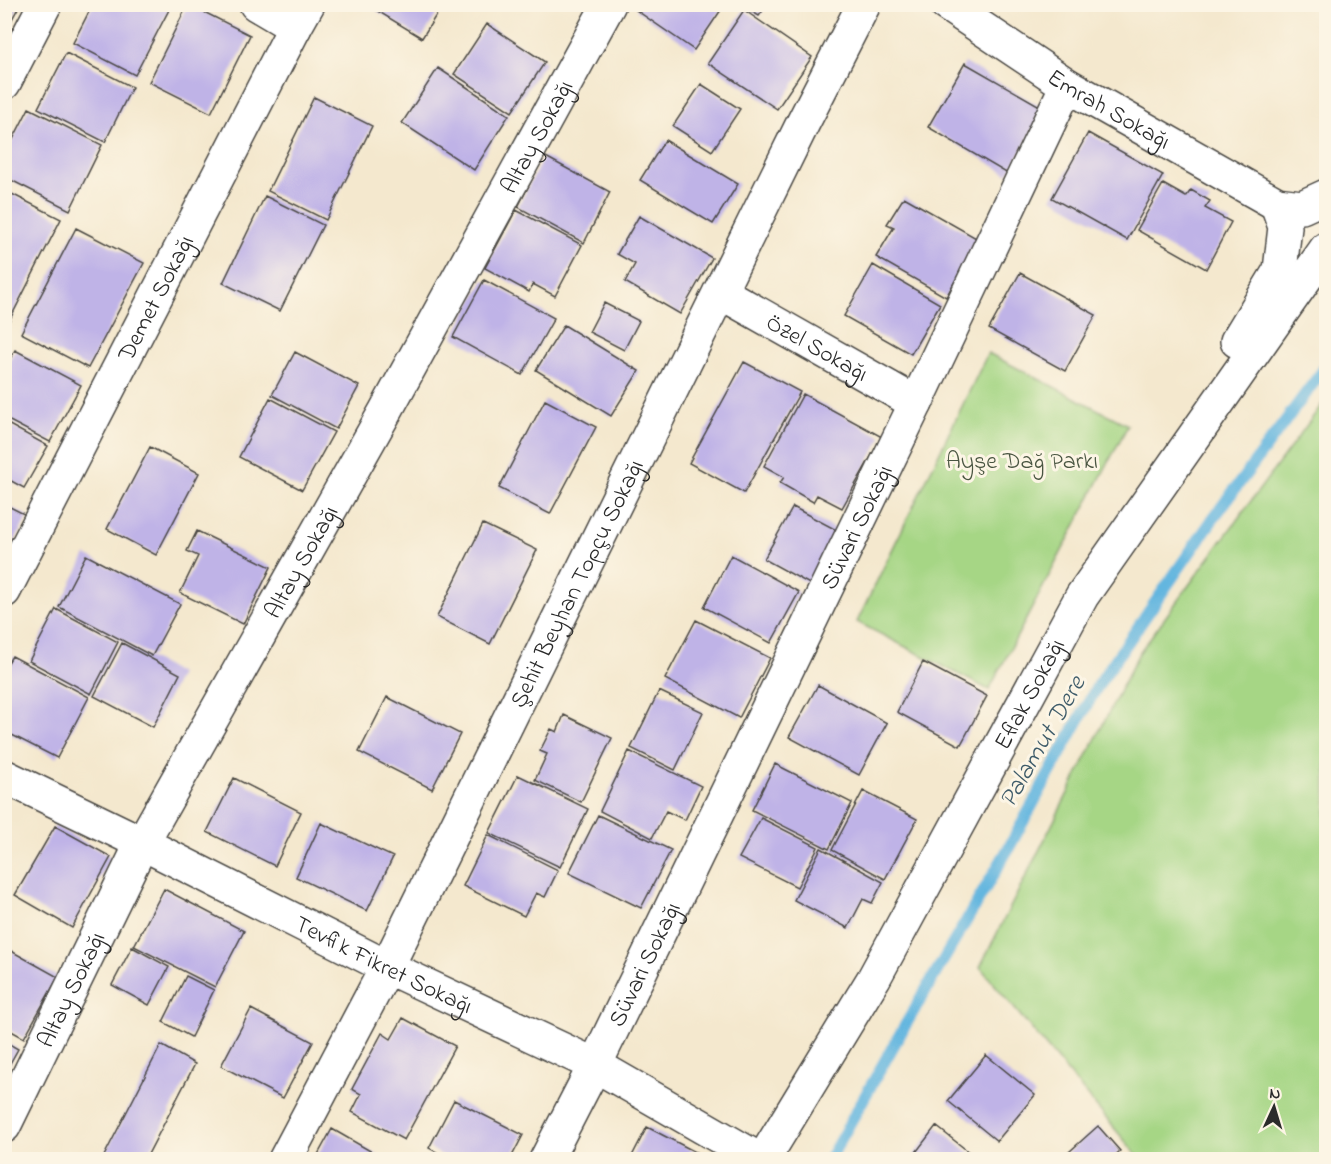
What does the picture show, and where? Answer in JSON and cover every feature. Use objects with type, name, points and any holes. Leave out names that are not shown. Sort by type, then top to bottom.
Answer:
[{"type":"street","points":[[4,83],[45,4]]},
{"type":"street","points":[[256,4],[301,16]]},
{"type":"street","name":"Altay Sokağı","points":[[4,1126],[142,843],[385,412],[609,4]]},
{"type":"street","name":"Şehit Beyhan Topçu Sokağı","points":[[285,1160],[387,967],[803,123],[864,4]]},
{"type":"street","name":"Emrah Sokağı","points":[[946,4],[1067,85],[1277,204]]},
{"type":"street","name":"Demet Sokağı","points":[[4,591],[301,16]]},
{"type":"street","name":"Süvari Sokağı","points":[[546,1160],[596,1065],[1067,85]]},
{"type":"street","points":[[1101,569],[1280,270],[1286,227],[1277,204],[1302,207],[1326,196]]},
{"type":"street","name":"Eflak Sokağı","points":[[762,1160],[874,978],[1082,596],[1326,249]]},
{"type":"street","name":"Özel Sokağı","points":[[720,292],[916,403]]},
{"type":"street","name":"Tevfik Fikret Sokağı","points":[[4,776],[387,967],[596,1065],[762,1160]]},
{"type":"green space","name":"Ayşe Dağ Parkı","points":[[988,353],[1128,425],[989,690],[857,622]]},
{"type":"green space","points":[[1326,399],[1326,1159],[1140,1159],[980,967],[1139,653]]},
{"type":"building","points":[[4,4],[11,4],[18,8],[4,34]]},
{"type":"building","points":[[93,4],[172,4],[135,75],[73,43]]},
{"type":"building","points":[[188,4],[250,35],[211,113],[149,82]]},
{"type":"building","points":[[366,4],[443,4],[422,38]]},
{"type":"building","points":[[640,4],[725,4],[694,50],[636,10]]},
{"type":"building","points":[[741,5],[767,5],[759,16]]},
{"type":"building","points":[[744,10],[812,57],[777,109],[708,63]]},
{"type":"building","points":[[487,24],[545,62],[512,112],[454,74]]},
{"type":"building","points":[[66,53],[132,87],[105,142],[38,108]]},
{"type":"building","points":[[965,63],[1045,109],[1008,174],[928,127]]},
{"type":"building","points":[[438,68],[509,115],[474,170],[402,123]]},
{"type":"building","points":[[701,84],[740,109],[712,151],[673,126]]},
{"type":"building","points":[[314,97],[372,126],[326,220],[268,191]]},
{"type":"building","points":[[29,108],[102,145],[70,210],[5,177],[5,155]]},
{"type":"building","points":[[1088,133],[1163,175],[1127,240],[1052,198]]},
{"type":"building","points":[[665,140],[738,184],[713,224],[640,180]]},
{"type":"building","points":[[544,156],[610,192],[584,243],[518,207]]},
{"type":"building","points":[[1163,184],[1186,197],[1191,190],[1210,201],[1205,208],[1231,222],[1206,269],[1137,230]]},
{"type":"building","points":[[4,190],[61,219],[9,321],[4,319]]},
{"type":"building","points":[[265,196],[323,225],[280,311],[223,283]]},
{"type":"building","points":[[904,197],[978,239],[946,297],[876,257],[894,227],[887,224]]},
{"type":"building","points":[[516,210],[582,245],[555,296],[533,284],[529,292],[485,268]]},
{"type":"building","points":[[639,216],[712,258],[680,314],[625,282],[635,264],[617,254]]},
{"type":"building","points":[[76,228],[144,263],[88,368],[21,333]]},
{"type":"building","points":[[873,265],[940,304],[911,354],[844,316]]},
{"type":"building","points":[[1020,273],[1096,315],[1065,371],[989,329]]},
{"type":"building","points":[[484,280],[554,318],[522,375],[453,337]]},
{"type":"building","points":[[604,303],[639,321],[624,350],[589,332]]},
{"type":"building","points":[[564,325],[639,371],[611,416],[536,370]]},
{"type":"building","points":[[15,350],[81,385],[50,442],[4,418],[4,369]]},
{"type":"building","points":[[295,352],[359,386],[336,429],[272,395]]},
{"type":"building","points":[[744,362],[800,392],[744,493],[689,463]]},
{"type":"building","points":[[803,394],[882,437],[842,508],[817,495],[813,502],[780,483],[784,477],[764,466]]},
{"type":"building","points":[[270,398],[334,432],[302,490],[239,457]]},
{"type":"building","points":[[545,400],[596,427],[550,514],[499,488]]},
{"type":"building","points":[[4,422],[48,446],[24,488],[4,477]]},
{"type":"building","points":[[150,447],[199,473],[156,555],[107,529]]},
{"type":"building","points":[[4,504],[28,516],[4,561]]},
{"type":"building","points":[[793,507],[844,534],[815,587],[764,559]]},
{"type":"building","points":[[483,524],[537,550],[490,644],[437,617]]},
{"type":"building","points":[[197,531],[271,567],[243,624],[180,593],[198,556],[187,551]]},
{"type":"building","points":[[86,555],[180,604],[152,656],[59,607]]},
{"type":"building","points":[[731,555],[799,592],[771,643],[704,607]]},
{"type":"building","points":[[56,609],[118,642],[91,694],[29,661]]},
{"type":"building","points":[[696,620],[770,658],[739,718],[665,679]]},
{"type":"building","points":[[122,643],[180,674],[153,727],[94,696]]},
{"type":"building","points":[[12,656],[89,697],[57,758],[4,731],[4,669]]},
{"type":"building","points":[[923,662],[987,696],[960,746],[897,712]]},
{"type":"building","points":[[818,685],[887,723],[859,775],[789,737]]},
{"type":"building","points":[[659,691],[703,712],[675,770],[631,748]]},
{"type":"building","points":[[387,697],[460,734],[432,789],[359,752]]},
{"type":"building","points":[[564,715],[612,738],[581,802],[535,780],[547,754],[540,751],[551,729],[557,732]]},
{"type":"building","points":[[629,751],[701,786],[685,820],[666,811],[652,838],[600,811]]},
{"type":"building","points":[[775,764],[852,803],[829,849],[752,810]]},
{"type":"building","points":[[518,775],[588,809],[560,867],[489,833]]},
{"type":"building","points":[[234,778],[301,812],[275,866],[207,832]]},
{"type":"building","points":[[863,791],[917,819],[885,879],[832,850]]},
{"type":"building","points":[[598,815],[671,850],[641,908],[569,873]]},
{"type":"building","points":[[761,818],[818,847],[797,887],[739,858]]},
{"type":"building","points":[[321,823],[393,857],[367,911],[296,877]]},
{"type":"building","points":[[55,826],[111,857],[72,928],[15,895]]},
{"type":"building","points":[[488,835],[558,870],[545,897],[536,893],[524,916],[463,886]]},
{"type":"building","points":[[821,848],[883,882],[872,903],[863,899],[848,928],[794,900]]},
{"type":"building","points":[[164,889],[244,931],[215,987],[134,946]]},
{"type":"building","points":[[4,947],[58,977],[24,1038],[4,1027]]},
{"type":"building","points":[[132,947],[169,967],[149,1005],[112,985]]},
{"type":"building","points":[[186,976],[214,990],[191,1037],[163,1022]]},
{"type":"building","points":[[251,1009],[313,1042],[283,1098],[221,1066]]},
{"type":"building","points":[[403,1018],[455,1046],[404,1140],[352,1112],[361,1094],[352,1089],[382,1033],[391,1039]]},
{"type":"building","points":[[4,1041],[18,1049],[4,1074]]},
{"type":"building","points":[[161,1045],[195,1064],[145,1160],[105,1160],[103,1158]]},
{"type":"building","points":[[986,1055],[1035,1095],[997,1141],[948,1101]]},
{"type":"building","points":[[454,1100],[523,1135],[510,1160],[451,1160],[429,1148]]},
{"type":"building","points":[[936,1126],[979,1160],[910,1160]]},
{"type":"building","points":[[1098,1126],[1120,1151],[1110,1160],[1060,1160]]},
{"type":"building","points":[[647,1127],[711,1160],[630,1160]]},
{"type":"building","points":[[332,1129],[386,1160],[315,1160]]},
{"type":"waterway","name":"Palamut Dere","points":[[829,1160],[1007,851],[1098,685],[1215,516],[1326,366]]}]
